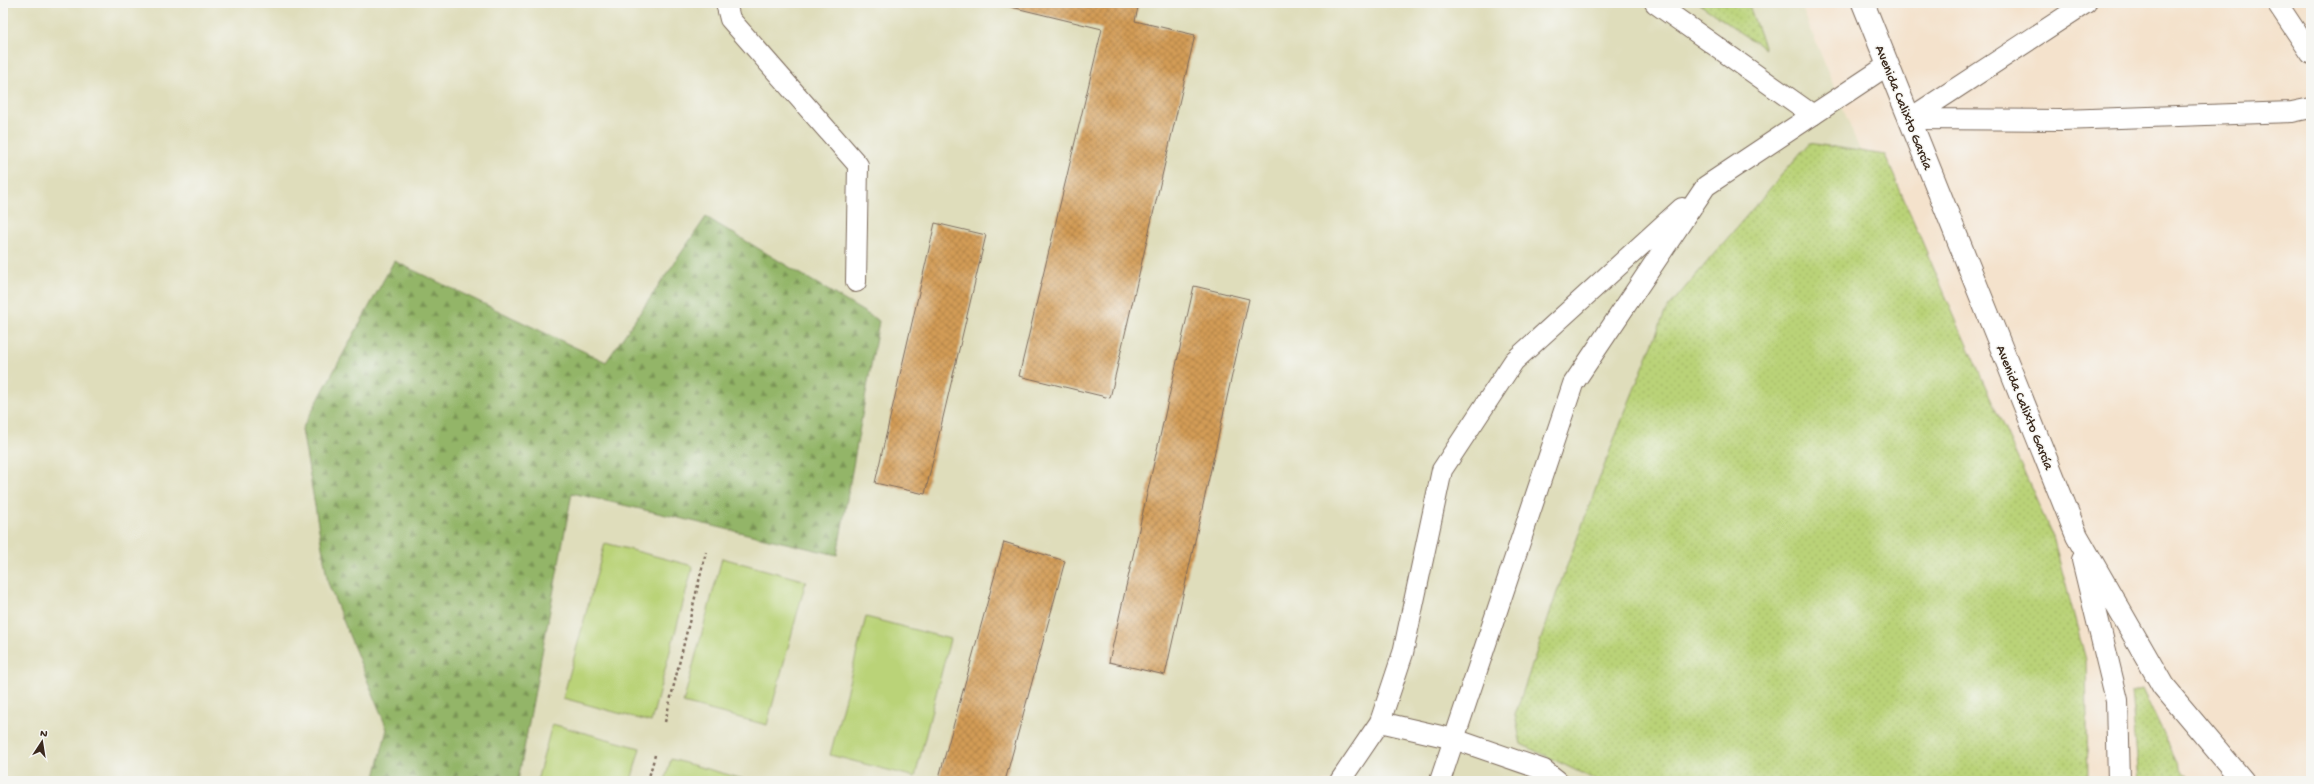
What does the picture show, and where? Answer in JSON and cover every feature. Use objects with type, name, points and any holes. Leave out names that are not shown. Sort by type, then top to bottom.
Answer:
[{"type":"street","name":"Avenida Calixto García","points":[[1863,3],[2078,536],[2163,686],[2242,781]]},
{"type":"street","points":[[2078,536],[2117,700],[2119,781]]},
{"type":"lane","points":[[726,3],[730,19],[858,165],[856,282]]},
{"type":"lane","points":[[1656,3],[1812,115]]},
{"type":"lane","points":[[1910,119],[2086,3]]},
{"type":"lane","points":[[2277,3],[2311,54]]},
{"type":"lane","points":[[1340,781],[1380,722],[1403,653],[1442,470],[1514,361],[1706,186],[1888,65]]},
{"type":"lane","points":[[1910,119],[2062,120],[2292,112],[2311,108]]},
{"type":"lane","points":[[1440,781],[1573,384],[1706,186]]},
{"type":"lane","points":[[1380,722],[1454,740],[1544,770],[1558,781]]},
{"type":"path","points":[[665,722],[706,552]]},
{"type":"path","points":[[648,781],[655,755]]},
{"type":"shaded area","points":[[3,3],[1800,3],[2034,578],[2020,781],[3,781]]},
{"type":"green space","points":[[1698,3],[1748,3],[1765,49]]},
{"type":"green space","points":[[1809,143],[1885,155],[1961,332],[2053,537],[2086,660],[2088,781],[1598,781],[1521,744],[1515,715],[1556,595],[1615,437],[1666,310]]},
{"type":"green space","points":[[706,217],[879,321],[837,555],[572,493],[518,781],[374,781],[387,729],[328,583],[302,429],[394,261],[606,362]]},
{"type":"green space","points":[[605,543],[693,566],[651,722],[563,698]]},
{"type":"green space","points":[[722,558],[806,581],[767,725],[683,703]]},
{"type":"green space","points":[[866,617],[950,639],[915,777],[830,755]]},
{"type":"green space","points":[[2142,689],[2181,770],[2193,781],[2139,781],[2131,692]]},
{"type":"green space","points":[[552,724],[640,748],[631,781],[537,781]]},
{"type":"green space","points":[[671,759],[751,781],[665,781]]},
{"type":"building","points":[[995,3],[1139,3],[1135,21],[1195,35],[1110,398],[1019,376],[1102,29]]},
{"type":"building","points":[[935,223],[986,235],[925,494],[875,483]]},
{"type":"building","points":[[1194,286],[1249,299],[1165,675],[1109,662]]},
{"type":"building","points":[[1004,542],[1065,561],[1005,781],[938,781]]}]
